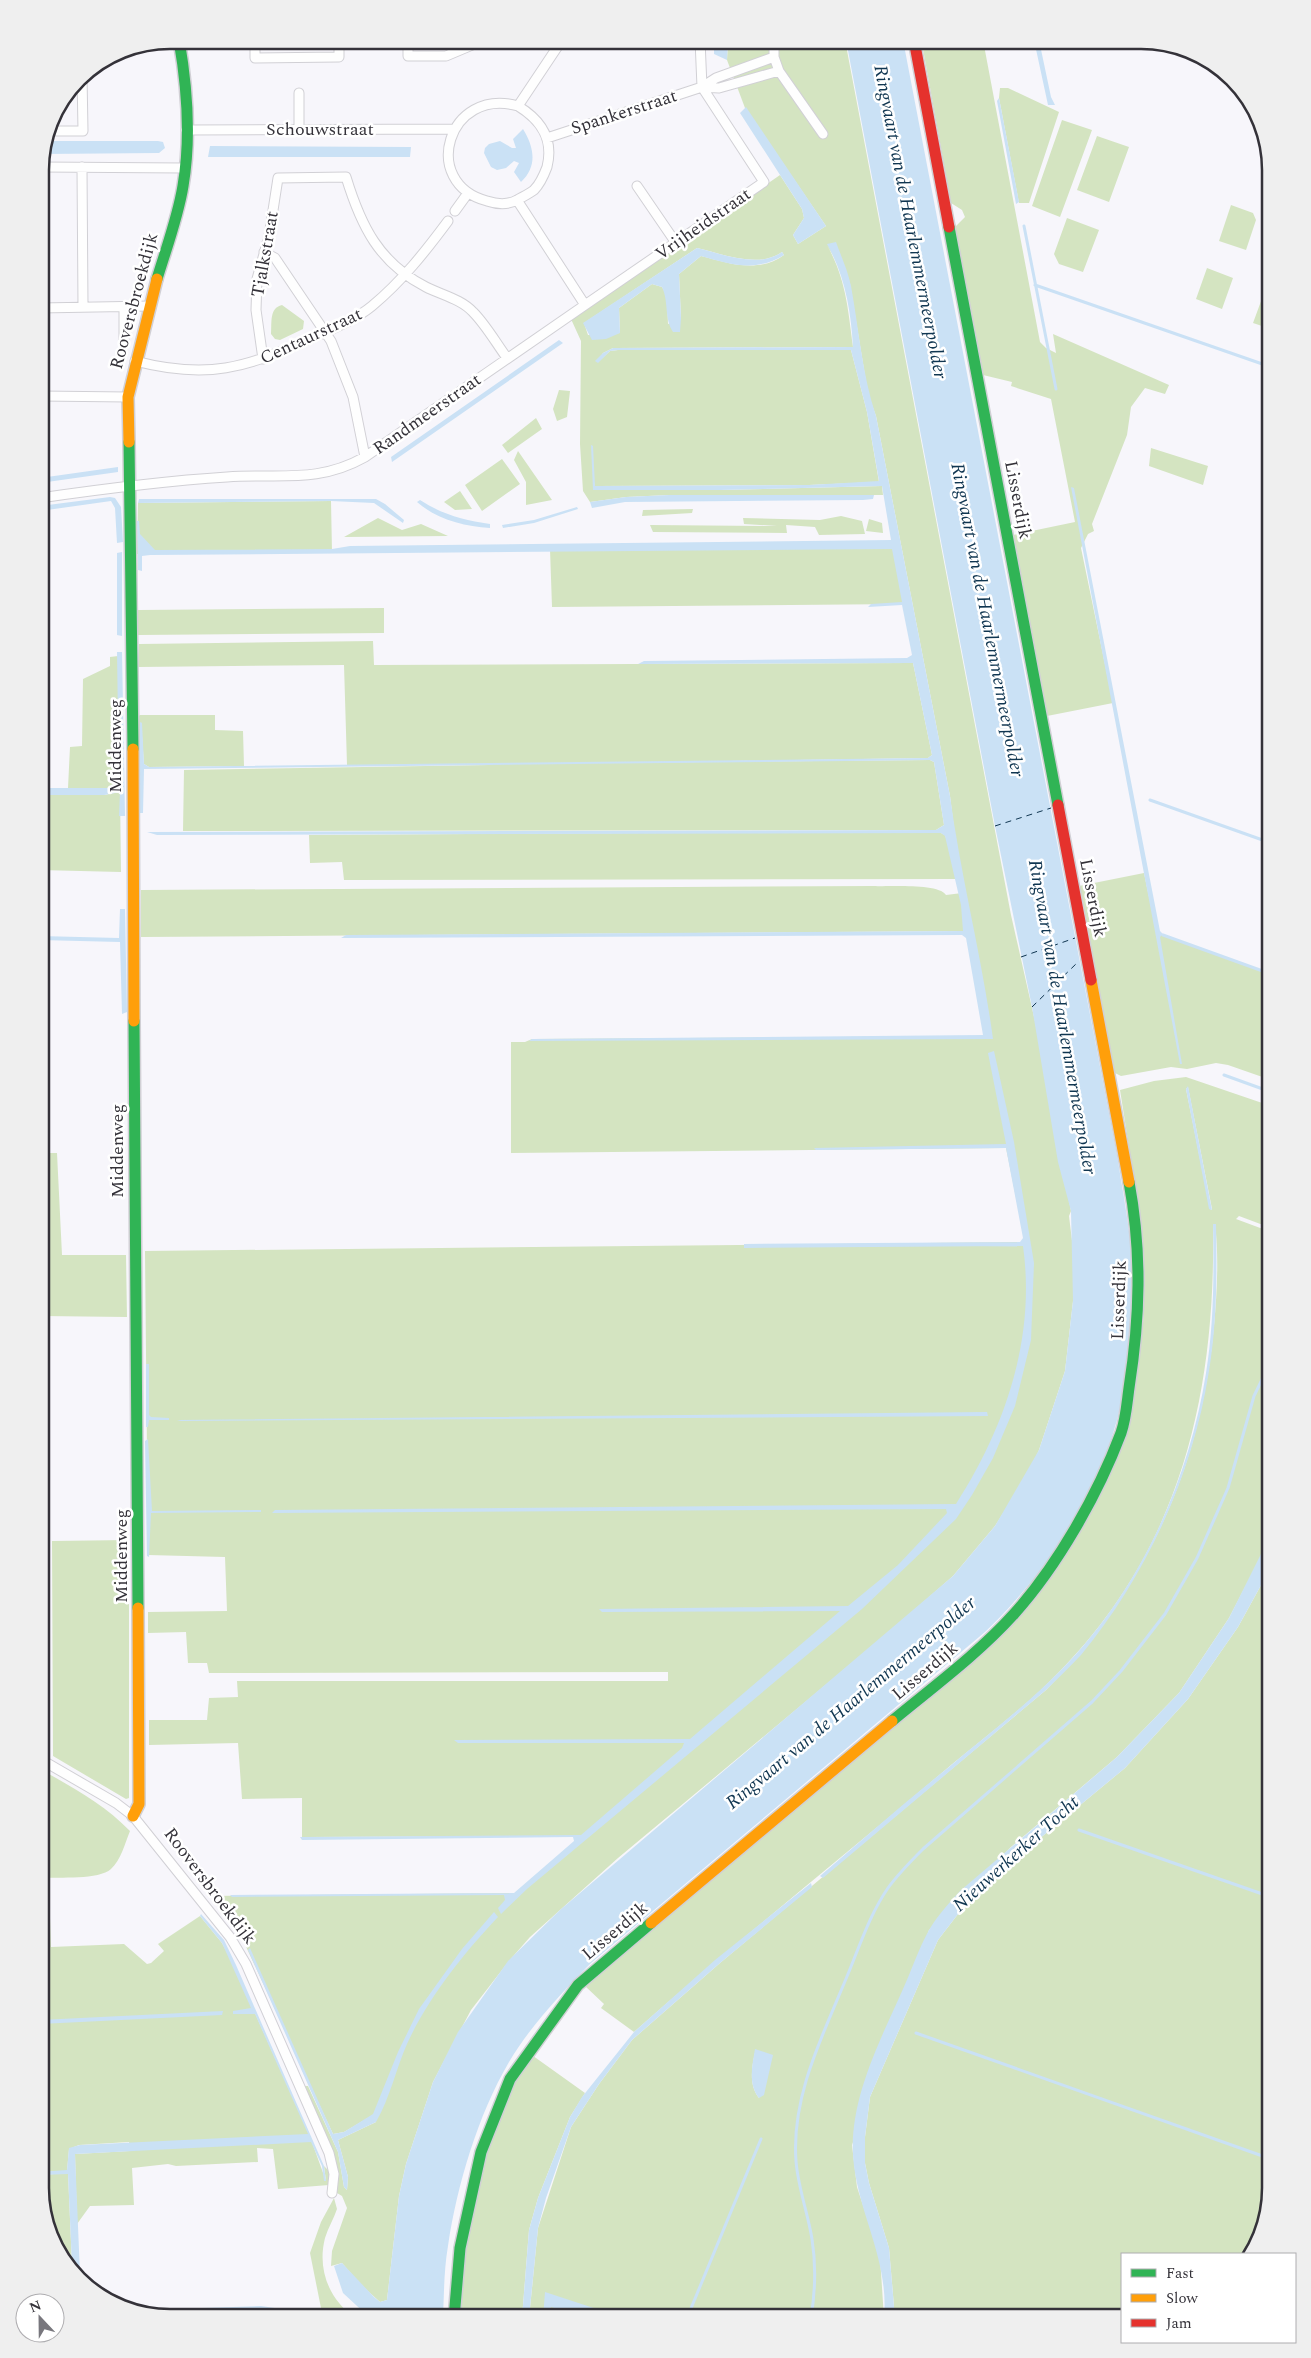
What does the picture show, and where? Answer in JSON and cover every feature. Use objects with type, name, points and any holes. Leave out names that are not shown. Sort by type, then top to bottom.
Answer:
[{"type":"street","name":"Rooversbroekdijk","points":[[128,485],[128,397],[135,361],[179,206],[184,168],[186,130],[185,73],[181,49]]},
{"type":"street","points":[[255,49],[255,58],[339,57],[339,49]]},
{"type":"street","points":[[408,49],[408,56],[446,56],[463,49]]},
{"type":"street","points":[[518,106],[556,49]]},
{"type":"street","points":[[700,49],[702,86]]},
{"type":"street","points":[[774,49],[774,57],[779,71],[823,134]]},
{"type":"street","name":"Lisserdijk","points":[[455,2309],[460,2248],[481,2152],[510,2079],[543,2030],[578,1984],[965,1660],[1014,1614],[1059,1554],[1095,1490],[1122,1431],[1136,1343],[1139,1277],[1137,1223],[916,49]]},
{"type":"street","name":"Spankerstraat","points":[[547,138],[702,86],[716,78],[774,57]]},
{"type":"street","name":"Spankerstraat","points":[[702,86],[719,88],[779,71]]},
{"type":"street","points":[[56,131],[83,131],[82,86]]},
{"type":"street","name":"Vrijheidstraat","points":[[585,305],[764,182],[702,86]]},
{"type":"street","points":[[299,93],[299,129]]},
{"type":"street","points":[[490,103],[508,103],[518,106],[533,115],[544,129],[550,155],[544,176],[533,190],[517,200],[496,204],[475,198],[461,187],[451,172],[448,158],[449,139],[455,129],[470,111],[490,103]]},
{"type":"street","name":"Schouwstraat","points":[[186,130],[455,129]]},
{"type":"street","points":[[49,167],[184,168]]},
{"type":"street","points":[[82,167],[83,308]]},
{"type":"street","name":"Tjalkstraat","points":[[262,359],[256,304],[257,279],[269,236],[278,178],[346,177],[356,212],[369,236],[379,250],[405,275]]},
{"type":"street","points":[[637,186],[676,243]]},
{"type":"street","points":[[455,211],[468,192]]},
{"type":"street","points":[[517,200],[585,305]]},
{"type":"street","name":"Centaurstraat","points":[[135,361],[181,371],[237,367],[262,359],[326,332],[370,308],[405,275],[448,221]]},
{"type":"street","points":[[264,252],[275,258],[326,332],[353,398],[365,458]]},
{"type":"street","points":[[405,275],[431,290],[463,303],[474,312],[507,358]]},
{"type":"street","name":"Randmeerstraat","points":[[128,485],[229,477],[328,474],[345,469],[365,458],[585,305]]},
{"type":"street","points":[[49,308],[151,306]]},
{"type":"street","points":[[124,307],[124,341]]},
{"type":"street","points":[[49,396],[128,397]]},
{"type":"street","points":[[49,497],[128,485]]},
{"type":"street","name":"Middenweg","points":[[128,485],[132,638],[138,1520],[139,1804],[133,1816]]},
{"type":"street","name":"Rooversbroekdijk","points":[[49,1764],[116,1803],[133,1816],[230,1937],[246,1964],[329,2153],[334,2174],[332,2193]]},
{"type":"green space","points":[[728,49],[847,49],[1011,915],[1037,1030],[1071,1211],[1069,1216],[1073,1249],[1073,1301],[1065,1371],[1039,1450],[1028,1474],[995,1526],[953,1576],[888,1633],[618,1858],[530,1937],[471,2010],[433,2082],[406,2164],[399,2196],[387,2300],[380,2302],[360,2284],[342,2263],[331,2266],[332,2251],[347,2208],[342,2196],[337,2193],[331,2150],[304,2086],[308,2086],[338,2152],[344,2187],[347,2190],[348,2177],[338,2140],[376,2122],[373,2115],[344,2132],[333,2134],[242,1938],[210,1896],[517,1893],[585,1836],[302,1837],[302,1798],[242,1799],[238,1743],[149,1745],[149,1720],[207,1720],[209,1698],[238,1697],[237,1681],[668,1681],[668,1672],[209,1673],[207,1663],[188,1663],[186,1632],[148,1633],[148,1612],[227,1611],[225,1557],[148,1555],[145,1251],[1025,1242],[1006,1148],[511,1153],[511,1042],[525,1042],[532,1039],[988,1036],[969,931],[141,937],[141,890],[913,886],[941,891],[946,895],[962,893],[950,796],[876,416],[868,394],[850,284],[827,245],[842,282],[848,307],[853,347],[613,348],[603,353],[598,362],[610,351],[618,350],[851,350],[867,412],[879,482],[809,485],[595,486],[594,482],[593,490],[720,490],[882,486],[883,495],[669,495],[626,497],[590,502],[583,491],[580,444],[581,341],[571,319],[780,175],[802,209],[804,218],[793,235],[798,244],[826,226],[745,108],[727,60]],"holes":[[[697,248],[751,260],[773,257],[782,252],[784,255],[774,261],[753,266],[732,264],[701,256],[679,274],[681,318],[668,324],[667,296],[662,287],[652,284],[619,308],[620,333],[588,335],[584,323]]]},
{"type":"green space","points":[[923,49],[985,49],[1040,342],[1046,348],[1056,353],[1053,334],[1169,385],[1165,394],[1145,388],[1131,407],[1127,435],[1092,524],[1094,531],[1088,534],[1081,548],[1113,703],[1047,716],[1013,535],[1075,522],[1051,399],[1011,386],[1012,382],[983,375],[955,227],[965,217],[962,210],[951,203]]},
{"type":"green space","points":[[1000,88],[1008,88],[1059,112],[1029,203],[1019,203],[999,98]]},
{"type":"green space","points":[[1062,120],[1092,130],[1060,217],[1032,206]]},
{"type":"green space","points":[[1097,136],[1129,147],[1109,202],[1077,190]]},
{"type":"green space","points":[[1231,205],[1253,213],[1256,220],[1246,250],[1219,241]]},
{"type":"green space","points":[[1067,218],[1099,230],[1083,272],[1059,264],[1054,254]]},
{"type":"green space","points":[[1207,268],[1233,278],[1222,309],[1196,299]]},
{"type":"green space","points":[[1262,298],[1262,326],[1253,323]]},
{"type":"green space","points":[[282,305],[304,321],[303,329],[280,340],[275,339],[271,334],[271,321],[275,309]]},
{"type":"green space","points":[[559,390],[570,391],[567,417],[557,421],[553,409]]},
{"type":"green space","points":[[536,418],[542,429],[508,453],[502,445]]},
{"type":"green space","points":[[1151,448],[1208,466],[1203,485],[1149,466]]},
{"type":"green space","points":[[518,451],[552,500],[526,505],[526,482],[514,460]]},
{"type":"green space","points":[[502,459],[520,484],[482,511],[465,485]]},
{"type":"green space","points":[[460,491],[472,509],[455,510],[444,502]]},
{"type":"green space","points":[[331,501],[332,552],[137,554],[138,503]]},
{"type":"green space","points":[[693,509],[692,513],[642,516],[643,510]]},
{"type":"green space","points":[[841,516],[862,521],[865,534],[819,535],[815,527],[786,525],[787,533],[653,532],[650,525],[777,526],[744,524],[743,518],[820,520]]},
{"type":"green space","points":[[378,518],[402,530],[421,524],[448,536],[344,537]]},
{"type":"green space","points":[[869,519],[882,523],[883,533],[866,531]]},
{"type":"green space","points":[[550,549],[893,549],[904,604],[552,607]]},
{"type":"green space","points":[[384,608],[384,633],[138,635],[138,610]]},
{"type":"green space","points":[[373,641],[374,665],[913,663],[932,755],[928,758],[583,763],[930,760],[934,762],[944,825],[936,830],[183,831],[184,770],[489,765],[347,765],[344,665],[138,667],[139,644]]},
{"type":"green space","points":[[118,656],[120,789],[68,788],[70,747],[82,746],[83,679],[110,666],[110,657]]},
{"type":"green space","points":[[140,715],[215,715],[215,730],[243,731],[244,766],[149,767],[144,764],[141,722],[140,767],[135,767],[136,718]]},
{"type":"green space","points":[[120,792],[121,872],[49,870],[49,795],[104,795]]},
{"type":"green space","points":[[941,833],[945,835],[959,879],[344,880],[342,862],[310,863],[309,835]]},
{"type":"green space","points":[[1144,873],[1157,935],[1163,935],[1262,971],[1262,1077],[1228,1065],[1216,1063],[1187,1069],[1171,1067],[1121,1076],[1115,1073],[1079,886]]},
{"type":"green space","points":[[1186,1077],[1262,1103],[1262,1225],[1239,1216],[1236,1219],[1262,1229],[1262,1555],[1229,1618],[1179,1693],[1117,1757],[1011,1847],[929,1930],[852,2145],[857,2187],[880,2257],[883,2309],[530,2309],[538,2228],[571,2127],[599,2084],[632,2040],[720,1963],[1046,1690],[1081,1651],[1113,1610],[1140,1567],[1163,1523],[1181,1477],[1196,1428],[1207,1378],[1217,1288],[1215,1224],[1213,1224],[1212,1286],[1208,1347],[1198,1405],[1184,1463],[1163,1518],[1137,1571],[1103,1621],[1062,1669],[1031,1699],[744,1937],[634,2032],[601,2008],[604,2004],[585,1986],[990,1640],[1110,1468],[1140,1351],[1144,1314],[1132,1166],[1120,1090],[1154,1081]],"holes":[[[1188,1087],[1212,1209],[1210,1209],[1186,1089]],[[756,2049],[759,2098],[752,2081],[752,2068]]]},
{"type":"green space","points":[[49,1153],[57,1153],[62,1255],[126,1255],[127,1317],[49,1316]]},
{"type":"green space","points":[[129,1540],[129,1798],[126,1799],[53,1756],[52,1541]]},
{"type":"green space","points":[[1262,1583],[1262,2188],[1260,2212],[1250,2242],[1243,2253],[1121,2253],[1121,2309],[894,2309],[889,2248],[869,2183],[865,2163],[865,2137],[870,2097],[938,1940],[965,1905],[1016,1858],[1125,1768],[1188,1699],[1238,1627]]},
{"type":"green space","points":[[49,1774],[99,1804],[130,1831],[117,1861],[111,1869],[98,1875],[49,1878]]},
{"type":"green space","points":[[49,1913],[51,1947],[124,1944],[147,1964],[151,1963],[164,1951],[158,1944],[200,1916],[222,1943],[233,1964],[309,2134],[326,2181],[324,2166],[331,2173],[329,2185],[278,2189],[273,2149],[257,2148],[258,2162],[176,2166],[168,2164],[132,2168],[134,2205],[90,2206],[77,2224],[75,2154],[130,2151],[129,2142],[79,2145],[69,2149],[67,2171],[49,2172]]},
{"type":"green space","points":[[529,2053],[585,2093],[570,2117],[538,2198],[529,2230],[523,2309],[458,2309],[459,2283],[485,2147]]},
{"type":"green space","points":[[68,2173],[72,2259],[61,2242],[53,2219],[50,2204],[49,2174]]},
{"type":"green space","points":[[334,2198],[337,2209],[325,2238],[323,2250],[324,2272],[332,2293],[345,2309],[321,2309],[310,2253],[321,2222]]},
{"type":"water","points":[[714,49],[728,49],[727,60],[714,54]]},
{"type":"water","name":"Ringvaart van de Haarlemmermeerpolder","points":[[848,49],[905,49],[1117,1155],[1130,1241],[1133,1276],[1130,1348],[1125,1384],[1112,1437],[1102,1464],[1076,1517],[1043,1566],[1006,1611],[985,1632],[591,1963],[558,1998],[518,2048],[498,2083],[478,2127],[463,2175],[448,2246],[443,2309],[360,2309],[343,2293],[334,2266],[342,2263],[380,2302],[387,2300],[399,2196],[406,2164],[433,2082],[458,2032],[508,1961],[560,1910],[953,1576],[995,1526],[1039,1450],[1065,1371],[1073,1301],[1071,1211],[1058,1162],[1032,1007],[995,826]]},
{"type":"water","points":[[1036,49],[1041,49],[1051,97],[1055,105],[1048,105]]},
{"type":"water","points":[[999,98],[1019,202],[1016,204],[997,101]]},
{"type":"water","points":[[746,107],[826,226],[798,244],[793,235],[804,218],[802,209],[740,113]]},
{"type":"water","points":[[523,129],[532,149],[532,163],[530,170],[521,182],[514,172],[519,163],[514,161],[506,168],[497,170],[491,167],[484,153],[485,148],[489,144],[500,141],[512,148],[516,148],[513,139]]},
{"type":"water","points":[[53,141],[158,141],[163,142],[165,148],[159,153],[50,154]]},
{"type":"water","points":[[210,146],[411,147],[410,157],[208,157]]},
{"type":"water","points":[[836,242],[851,286],[864,368],[876,416],[950,796],[993,1039],[529,1041],[532,1039],[983,1035],[966,938],[962,935],[341,938],[346,935],[963,931],[961,905],[945,836],[941,833],[157,835],[147,832],[936,830],[944,825],[934,762],[930,760],[144,769],[143,813],[140,813],[140,722],[142,723],[144,764],[149,767],[928,758],[932,755],[913,663],[638,664],[644,661],[907,658],[912,655],[902,605],[868,607],[871,604],[902,602],[892,549],[150,555],[142,556],[142,571],[138,570],[137,521],[139,521],[140,534],[155,550],[891,540],[882,486],[720,490],[593,490],[591,445],[593,446],[595,486],[809,485],[879,481],[867,412],[851,350],[618,350],[610,351],[598,363],[595,361],[603,353],[613,348],[853,347],[851,320],[843,281],[827,244]]},
{"type":"water","points":[[697,248],[751,260],[773,257],[782,252],[784,255],[773,261],[753,265],[732,264],[701,256],[679,274],[680,332],[673,332],[670,327],[662,287],[652,284],[619,308],[620,333],[606,339],[592,340],[583,323]]},
{"type":"water","points":[[559,340],[563,343],[392,462],[391,457]]},
{"type":"water","points":[[118,467],[118,472],[49,482],[49,477]]},
{"type":"water","points":[[1071,487],[1074,488],[1160,931],[1163,934],[1160,937],[1182,1064],[1180,1064]]},
{"type":"water","points":[[669,495],[874,495],[873,499],[863,500],[625,502],[592,508],[590,502],[626,497]]},
{"type":"water","points":[[110,497],[115,498],[121,507],[123,542],[117,543],[115,508],[111,501],[49,510],[49,505]]},
{"type":"water","points":[[139,499],[376,499],[404,520],[403,523],[374,503],[331,501],[138,503]]},
{"type":"water","points":[[420,500],[437,510],[454,516],[490,524],[490,528],[470,526],[442,518],[417,502]]},
{"type":"water","points":[[577,507],[578,509],[534,523],[503,528],[502,525],[534,520]]},
{"type":"water","points":[[122,552],[122,636],[117,635],[117,553]]},
{"type":"water","points":[[117,652],[122,652],[125,816],[119,816],[120,792],[104,795],[49,795],[49,788],[119,788]]},
{"type":"water","points":[[120,909],[125,909],[127,1012],[122,1014],[120,942],[49,940],[49,936],[119,938]]},
{"type":"water","points":[[994,1051],[1014,1142],[1034,1263],[1031,1340],[1015,1406],[993,1458],[956,1519],[862,1609],[527,1889],[501,1914],[498,1908],[505,1900],[504,1895],[232,1897],[230,1895],[514,1893],[574,1841],[573,1837],[302,1840],[300,1837],[581,1835],[682,1748],[684,1743],[458,1743],[454,1740],[690,1739],[840,1611],[602,1612],[599,1609],[848,1606],[898,1565],[947,1513],[946,1509],[272,1513],[275,1510],[956,1504],[989,1445],[1013,1381],[1025,1314],[1026,1280],[1023,1246],[744,1248],[744,1244],[1020,1242],[1023,1238],[1006,1148],[816,1150],[814,1148],[1006,1144],[988,1053]]},
{"type":"water","points":[[1188,1086],[1212,1210],[1209,1209],[1186,1089]]},
{"type":"water","points":[[1213,1224],[1216,1224],[1215,1316],[1212,1353],[1202,1409],[1192,1448],[1164,1522],[1127,1591],[1081,1655],[1046,1690],[823,1878],[820,1876],[900,1807],[1007,1720],[1049,1682],[1090,1638],[1115,1605],[1137,1570],[1157,1532],[1173,1494],[1198,1414],[1211,1336]]},
{"type":"water","points":[[146,1364],[149,1364],[149,1415],[151,1417],[169,1418],[169,1420],[149,1420],[148,1427],[146,1427]]},
{"type":"water","points":[[987,1412],[988,1416],[177,1420]]},
{"type":"water","points":[[148,1439],[152,1511],[261,1510],[261,1512],[151,1513],[149,1557],[147,1556],[145,1441]]},
{"type":"water","name":"Nieuwerkerker Tocht","points":[[1262,1552],[1262,1583],[1238,1627],[1188,1699],[1125,1768],[1016,1858],[965,1905],[938,1940],[870,2097],[865,2137],[865,2163],[869,2183],[889,2248],[894,2309],[884,2309],[879,2259],[862,2204],[854,2166],[855,2120],[866,2075],[925,1937],[940,1914],[960,1891],[1117,1757],[1179,1693],[1229,1618]]},
{"type":"water","points":[[811,1883],[812,1887],[720,1963],[632,2040],[599,2084],[571,2127],[546,2198],[538,2228],[530,2309],[523,2309],[529,2230],[538,2198],[570,2117],[582,2097],[634,2032],[715,1960]]},
{"type":"water","points":[[494,1912],[498,1917],[447,1977],[425,2010],[407,2044],[376,2122],[338,2140],[348,2177],[347,2190],[344,2187],[338,2152],[248,1950],[250,1948],[333,2134],[344,2132],[373,2114],[398,2052],[419,2009],[462,1949]]},
{"type":"water","points":[[201,1914],[224,1940],[236,1965],[324,2166],[326,2181],[324,2181],[322,2166],[311,2142],[75,2154],[80,2269],[72,2259],[68,2174],[49,2175],[49,2171],[67,2170],[69,2148],[80,2145],[308,2134],[255,2014],[233,2014],[233,2011],[251,2008],[222,1943],[200,1916]]},
{"type":"water","points":[[223,2011],[222,2015],[49,2024],[49,2020]]},
{"type":"water","points":[[755,2049],[773,2055],[764,2095],[759,2098],[752,2081]]},
{"type":"water","points":[[545,2292],[597,2309],[558,2309],[551,2307],[551,2309],[544,2309]]},
{"type":"water","points":[[261,2306],[282,2309],[170,2309]]},
{"type":"waterway","points":[[1024,226],[1056,389]]},
{"type":"waterway","points":[[1035,285],[1262,364]]},
{"type":"waterway","points":[[1150,800],[1262,840]]},
{"type":"waterway","points":[[1163,935],[1262,971]]},
{"type":"waterway","points":[[1224,1075],[1262,1089]]},
{"type":"waterway","points":[[812,2309],[814,2258],[796,2161],[796,2136],[799,2112],[811,2065],[871,1919],[888,1888],[909,1863],[1092,1702],[1121,1671],[1165,1614],[1197,1558],[1228,1488],[1254,1396],[1262,1380]]},
{"type":"waterway","points":[[1079,1830],[1262,1894]]},
{"type":"waterway","points":[[916,2033],[1262,2156]]},
{"type":"waterway","points":[[691,2309],[761,2139]]},
{"type":"ferry route","points":[[995,826],[1051,808]]},
{"type":"ferry route","points":[[1021,957],[1075,938]]},
{"type":"ferry route","points":[[1032,1007],[1079,961]]},
{"type":"traffic: fast","points":[[157,279],[178,209],[187,150],[187,113],[180,49]]},
{"type":"traffic: fast","points":[[949,227],[1058,805]]},
{"type":"traffic: fast","points":[[129,442],[133,749]]},
{"type":"traffic: fast","points":[[134,1021],[138,1608]]},
{"type":"traffic: fast","points":[[892,1721],[986,1643],[1030,1595],[1046,1574],[1075,1528],[1112,1456],[1125,1416],[1133,1362],[1137,1311],[1138,1259],[1129,1182]]},
{"type":"traffic: fast","points":[[455,2309],[460,2248],[481,2152],[510,2079],[578,1985],[651,1923]]},
{"type":"traffic: slow","points":[[129,442],[128,397],[157,279]]},
{"type":"traffic: slow","points":[[133,749],[134,1021]]},
{"type":"traffic: slow","points":[[1091,980],[1129,1182]]},
{"type":"traffic: slow","points":[[133,1816],[139,1804],[138,1608]]},
{"type":"traffic: slow","points":[[651,1923],[892,1721]]},
{"type":"traffic: jam","points":[[916,49],[949,227]]},
{"type":"traffic: jam","points":[[1058,805],[1091,980]]}]
